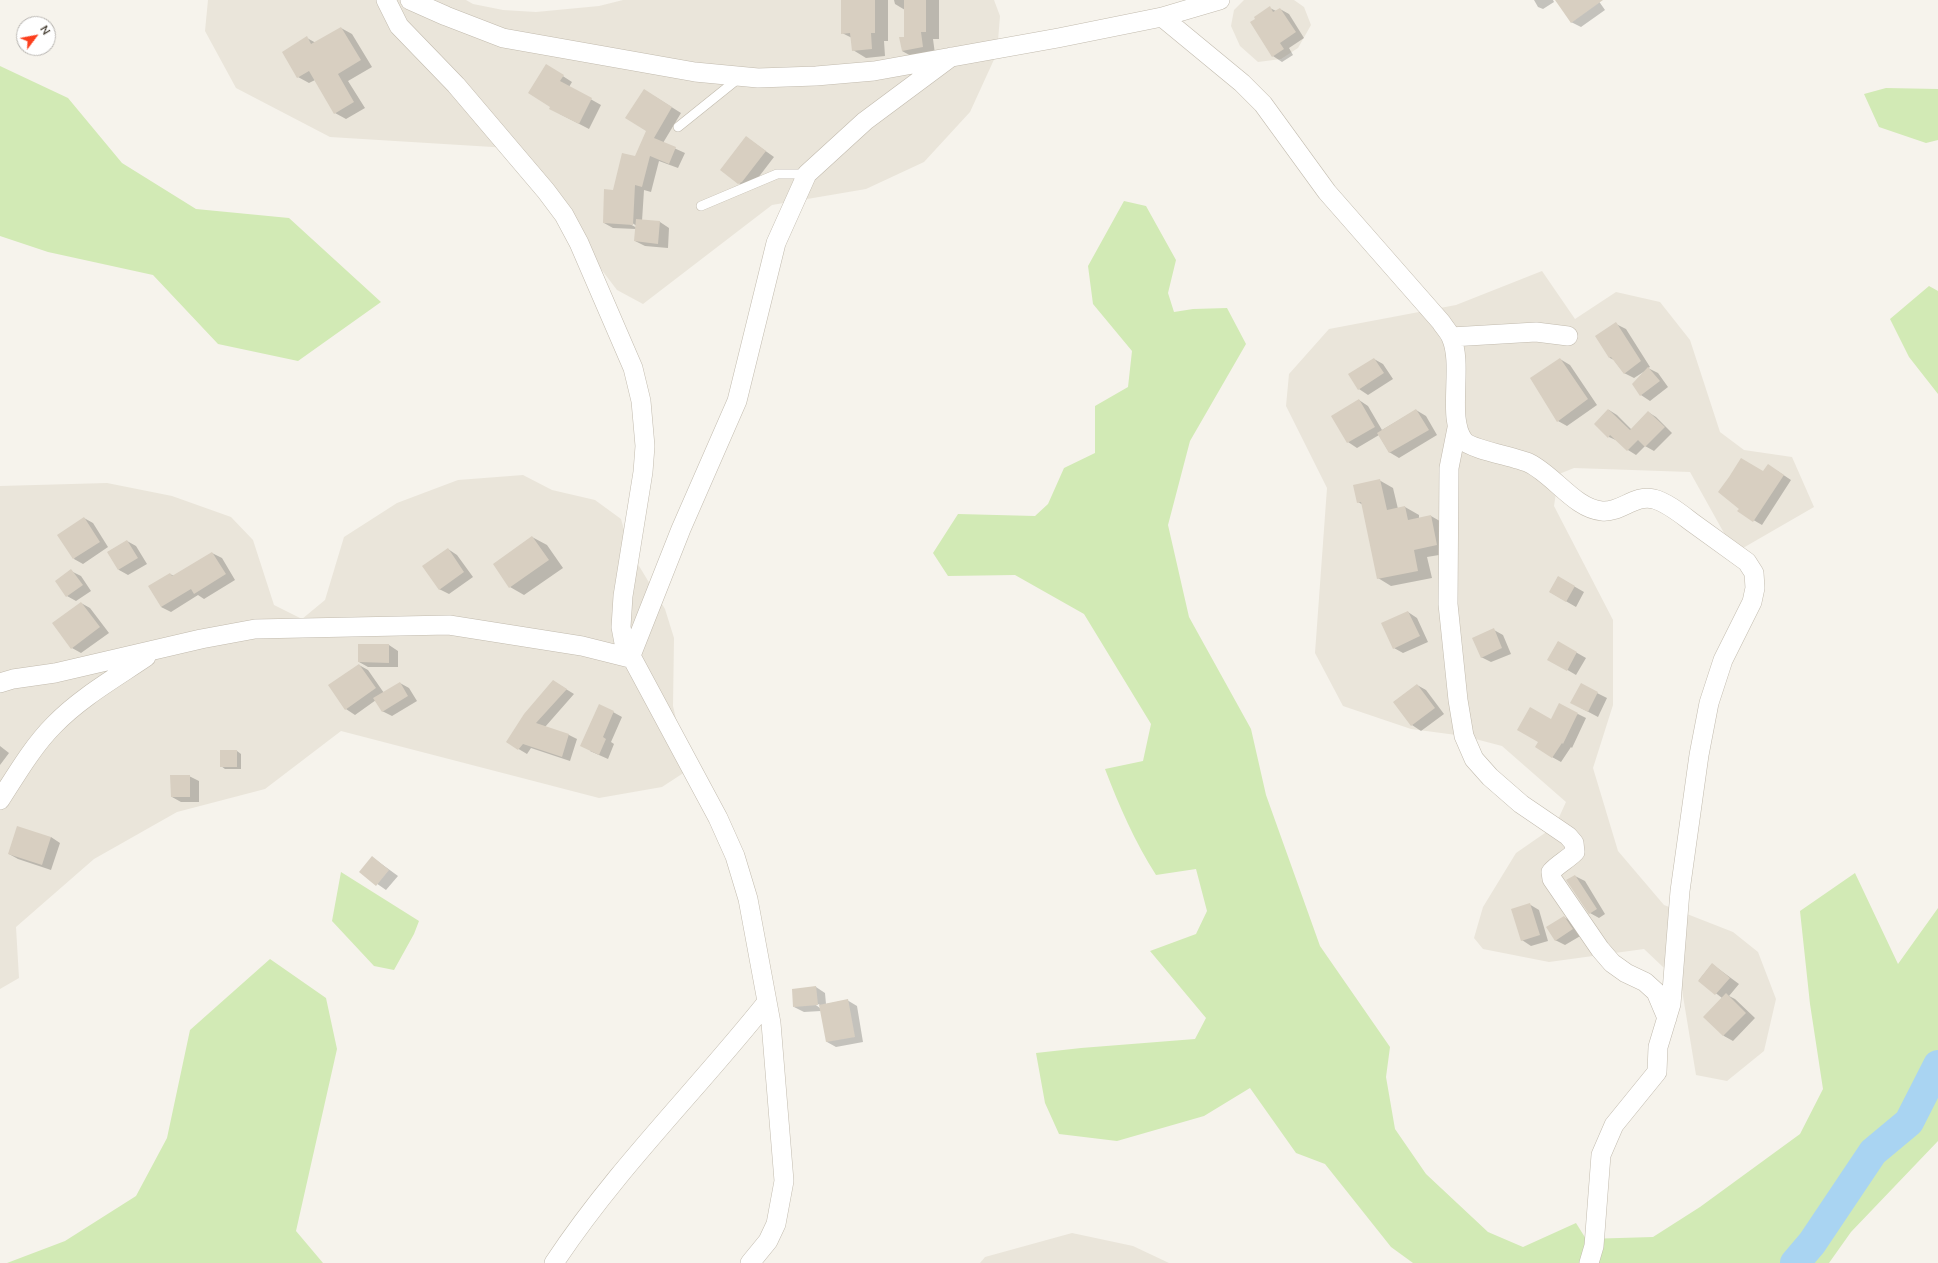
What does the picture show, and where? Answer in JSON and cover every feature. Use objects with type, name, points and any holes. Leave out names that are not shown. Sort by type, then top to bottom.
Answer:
[{"type":"street","points":[[386,0],[400,26],[456,85],[546,191],[564,216],[579,243],[633,368],[641,401],[644,446],[642,472],[621,613],[624,643],[630,658],[700,783],[735,856],[748,899],[773,1043],[784,1181],[776,1224],[768,1241],[750,1263]]},
{"type":"street","points":[[410,0],[503,38],[696,72],[742,75],[758,78],[816,76],[874,70],[952,58],[1162,17],[1220,0]]},
{"type":"street","points":[[1162,17],[1242,83],[1263,104],[1327,192],[1441,322],[1451,337],[1455,353],[1457,428],[1449,468],[1448,604],[1458,700],[1464,736],[1474,759],[1490,777],[1521,804],[1568,836],[1574,843],[1575,852],[1568,859],[1555,867],[1551,872],[1552,879],[1612,964],[1645,982],[1656,992],[1667,1018]]},
{"type":"street","points":[[630,658],[681,529],[737,401],[776,243],[807,174],[865,121],[952,58]]},
{"type":"street","points":[[1451,337],[1536,332],[1568,336]]},
{"type":"street","points":[[1457,428],[1465,443],[1473,447],[1511,456],[1531,464],[1549,476],[1572,496],[1593,509],[1603,511],[1613,509],[1636,499],[1655,499],[1667,505],[1747,562],[1754,573],[1755,588],[1752,602],[1723,660],[1709,703],[1699,755],[1680,891],[1671,1004],[1658,1047],[1657,1072],[1614,1124],[1602,1155],[1594,1246],[1589,1263]]},
{"type":"street","points":[[0,683],[13,679],[55,673],[201,639],[255,629],[449,625],[582,646],[630,658]]},
{"type":"street","points":[[0,800],[42,739],[54,725],[106,684],[155,650]]},
{"type":"street","points":[[554,1263],[579,1225],[640,1149],[747,1027],[767,1002]]},
{"type":"lane","points":[[678,127],[742,75]]},
{"type":"lane","points":[[701,206],[777,174],[807,174]]},
{"type":"shaded area","points":[[208,0],[466,0],[473,4],[503,10],[536,12],[599,6],[623,0],[994,0],[1000,16],[997,53],[970,112],[924,162],[866,189],[772,205],[643,304],[617,290],[509,148],[330,137],[236,88],[205,31]]},
{"type":"shaded area","points":[[1244,0],[1294,0],[1304,7],[1311,25],[1298,48],[1281,59],[1258,62],[1240,46],[1231,26],[1234,10]]},
{"type":"shaded area","points":[[1542,271],[1575,319],[1616,292],[1660,302],[1690,340],[1720,432],[1744,450],[1792,457],[1814,507],[1743,548],[1729,542],[1690,472],[1574,468],[1559,474],[1554,506],[1613,620],[1613,705],[1593,768],[1618,851],[1664,905],[1733,932],[1758,952],[1776,999],[1764,1051],[1727,1081],[1696,1075],[1681,984],[1644,949],[1549,962],[1483,949],[1474,938],[1483,907],[1516,853],[1555,826],[1566,802],[1502,746],[1464,736],[1411,729],[1343,706],[1315,653],[1327,488],[1286,406],[1289,374],[1329,329],[1456,305]]},
{"type":"shaded area","points":[[523,475],[552,490],[595,500],[621,519],[630,551],[665,609],[674,638],[673,706],[688,770],[662,787],[599,798],[341,731],[265,789],[177,812],[94,859],[16,927],[19,978],[0,989],[0,486],[107,483],[172,496],[231,517],[253,540],[274,605],[302,619],[325,600],[344,537],[397,503],[458,480]]},
{"type":"shaded area","points":[[1072,1233],[1133,1246],[1169,1263],[980,1263],[985,1257]]},
{"type":"green space","points":[[0,66],[68,98],[122,163],[196,209],[289,218],[381,302],[298,361],[218,344],[153,275],[48,252],[0,236]]},
{"type":"green space","points":[[1886,88],[1938,89],[1938,140],[1926,143],[1879,127],[1864,94]]},
{"type":"green space","points":[[1124,201],[1146,206],[1176,260],[1168,293],[1174,312],[1193,309],[1227,308],[1246,344],[1190,441],[1168,525],[1189,617],[1251,729],[1266,795],[1320,946],[1390,1047],[1386,1077],[1395,1129],[1426,1174],[1488,1232],[1523,1247],[1576,1223],[1586,1239],[1653,1237],[1700,1207],[1800,1134],[1823,1089],[1810,1004],[1800,911],[1855,873],[1898,964],[1938,908],[1938,1141],[1851,1232],[1829,1263],[1413,1263],[1391,1247],[1325,1164],[1296,1153],[1250,1088],[1204,1116],[1117,1141],[1059,1134],[1045,1103],[1036,1053],[1195,1039],[1206,1018],[1150,951],[1196,934],[1207,911],[1196,869],[1156,875],[1134,837],[1116,797],[1105,769],[1143,761],[1151,724],[1084,614],[1015,575],[948,576],[933,553],[958,514],[1035,516],[1048,504],[1064,468],[1095,453],[1095,406],[1128,387],[1132,351],[1093,304],[1088,266]]},
{"type":"green space","points":[[1929,286],[1938,291],[1938,394],[1909,357],[1890,319]]},
{"type":"green space","points":[[341,872],[419,921],[414,934],[394,970],[374,966],[332,921]]},
{"type":"green space","points":[[270,959],[326,998],[337,1049],[296,1231],[323,1263],[7,1263],[65,1241],[136,1196],[167,1138],[190,1030]]},
{"type":"building","points":[[841,0],[875,0],[875,33],[871,33],[872,49],[852,51],[850,33],[841,34]]},
{"type":"building","points":[[904,0],[926,0],[926,32],[921,32],[923,47],[902,51],[899,37],[904,37]]},
{"type":"building","points":[[1555,0],[1603,0],[1571,23]]},
{"type":"building","points":[[1270,6],[1273,12],[1280,8],[1296,32],[1280,43],[1284,49],[1272,57],[1250,22],[1255,19],[1254,17]]},
{"type":"building","points":[[341,27],[361,60],[338,74],[354,102],[334,114],[309,71],[297,78],[282,52],[307,36],[311,44]]},
{"type":"building","points":[[546,64],[564,75],[560,81],[592,98],[579,124],[549,109],[550,107],[528,93]]},
{"type":"building","points":[[644,89],[672,107],[654,138],[676,147],[669,164],[650,156],[642,187],[635,185],[633,225],[603,223],[604,189],[613,190],[622,153],[635,156],[646,131],[625,118]]},
{"type":"building","points":[[746,136],[766,151],[742,182],[738,184],[720,170]]},
{"type":"building","points":[[636,219],[660,221],[658,244],[634,241]]},
{"type":"building","points":[[1616,322],[1641,361],[1624,374],[1611,357],[1609,358],[1595,336]]},
{"type":"building","points":[[1374,358],[1384,373],[1358,390],[1348,374]]},
{"type":"building","points":[[1560,358],[1588,399],[1557,422],[1530,378]]},
{"type":"building","points":[[1648,367],[1660,381],[1640,396],[1632,384]]},
{"type":"building","points":[[1359,399],[1375,427],[1347,443],[1331,416]]},
{"type":"building","points":[[1416,409],[1429,430],[1389,453],[1377,433]]},
{"type":"building","points":[[1608,409],[1630,430],[1648,411],[1665,427],[1645,447],[1638,440],[1627,451],[1610,435],[1608,438],[1594,424]]},
{"type":"building","points":[[1741,458],[1763,471],[1768,464],[1784,475],[1753,522],[1737,511],[1739,509],[1718,492]]},
{"type":"building","points":[[1380,479],[1387,510],[1405,506],[1408,520],[1431,515],[1437,545],[1414,550],[1418,571],[1377,579],[1361,502],[1357,503],[1353,485]]},
{"type":"building","points":[[84,517],[100,542],[73,559],[57,535]]},
{"type":"building","points":[[532,536],[549,560],[509,588],[493,564]]},
{"type":"building","points":[[127,540],[138,558],[118,570],[107,552]]},
{"type":"building","points":[[448,548],[464,572],[439,590],[422,566]]},
{"type":"building","points":[[212,552],[226,574],[194,594],[191,589],[161,607],[148,586],[170,573],[172,576]]},
{"type":"building","points":[[71,569],[83,585],[66,597],[55,581]]},
{"type":"building","points":[[1558,576],[1575,586],[1566,602],[1549,592]]},
{"type":"building","points":[[81,602],[100,627],[71,649],[52,623]]},
{"type":"building","points":[[1408,611],[1420,636],[1393,649],[1381,623]]},
{"type":"building","points":[[1494,628],[1502,648],[1481,658],[1472,638]]},
{"type":"building","points":[[1558,641],[1577,652],[1567,671],[1547,660]]},
{"type":"building","points":[[358,644],[389,644],[389,663],[358,662]]},
{"type":"building","points":[[359,664],[376,688],[345,710],[328,685]]},
{"type":"building","points":[[553,680],[567,689],[536,723],[569,734],[562,757],[523,744],[518,750],[506,742],[524,714]]},
{"type":"building","points":[[400,682],[408,696],[382,712],[373,698]]},
{"type":"building","points":[[1581,683],[1598,692],[1588,712],[1570,703]]},
{"type":"building","points":[[1417,684],[1435,708],[1411,726],[1393,702]]},
{"type":"building","points":[[1559,703],[1578,713],[1563,744],[1562,743],[1552,758],[1535,747],[1538,742],[1517,730],[1530,707],[1551,719]]},
{"type":"building","points":[[599,704],[614,711],[603,737],[606,739],[599,755],[580,746]]},
{"type":"building","points":[[220,750],[237,750],[237,767],[220,767]]},
{"type":"building","points":[[170,775],[190,775],[190,797],[171,797]]},
{"type":"building","points":[[17,826],[51,837],[42,865],[8,854]]},
{"type":"building","points":[[372,856],[389,870],[376,886],[359,872]]},
{"type":"building","points":[[1575,875],[1597,909],[1589,914],[1566,880]]},
{"type":"building","points":[[1530,903],[1540,935],[1521,941],[1511,909]]},
{"type":"building","points":[[1564,916],[1573,929],[1555,941],[1546,927]]},
{"type":"building","points":[[1712,963],[1730,978],[1715,995],[1698,981]]},
{"type":"building","points":[[816,986],[818,1005],[793,1007],[792,989]]},
{"type":"building","points":[[1726,993],[1746,1013],[1723,1036],[1703,1017]]},
{"type":"building","points":[[848,999],[855,1037],[826,1042],[819,1005]]},
{"type":"waterway","points":[[1795,1263],[1812,1243],[1873,1152],[1909,1122],[1938,1065]]}]
